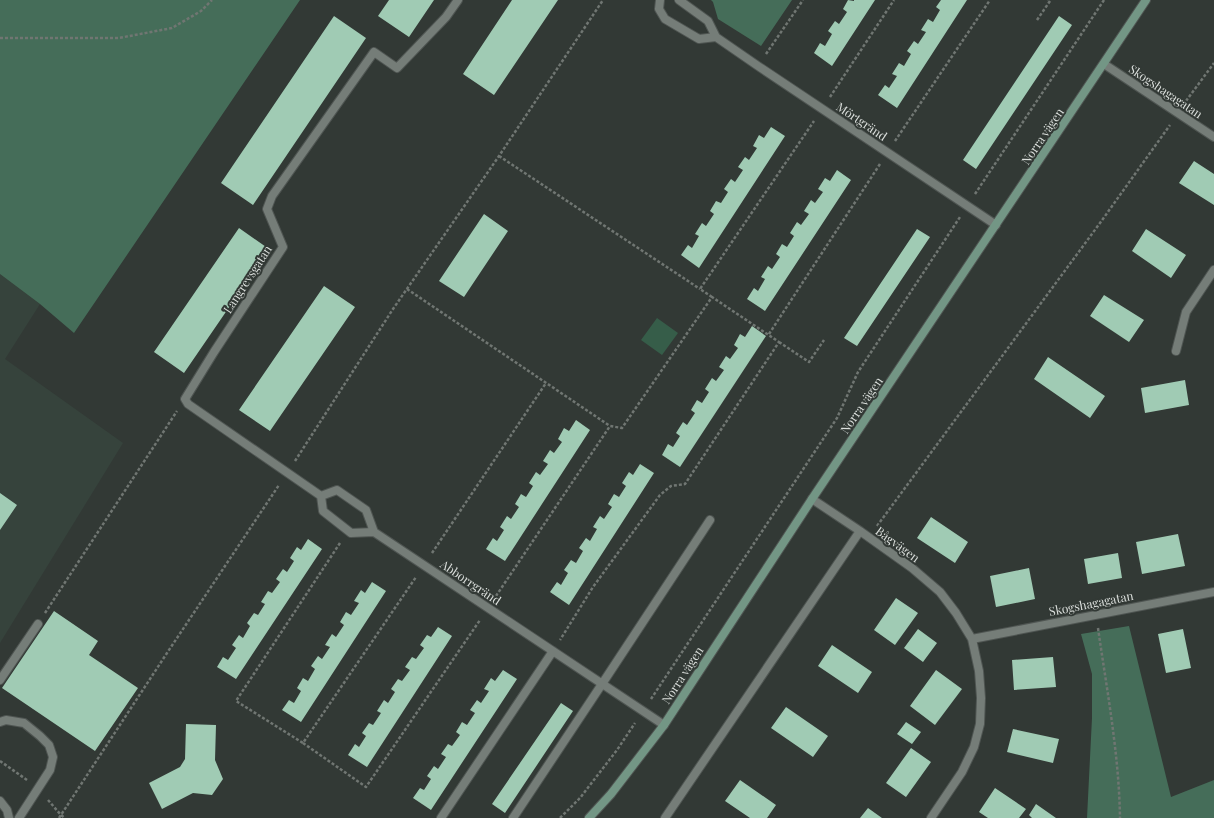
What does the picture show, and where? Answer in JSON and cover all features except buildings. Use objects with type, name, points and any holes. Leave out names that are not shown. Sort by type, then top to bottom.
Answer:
[{"type":"street","name":"Langrevsgatan","points":[[185,399],[283,247],[267,209],[272,196],[374,52],[397,68],[446,18],[458,0]]},
{"type":"street","points":[[660,0],[659,9],[665,19],[699,39],[716,37]]},
{"type":"street","name":"Mörtgränd","points":[[679,0],[708,21],[716,37],[996,225]]},
{"type":"street","name":"Norra vägen","points":[[589,818],[611,794],[664,725],[812,499],[1146,0]]},
{"type":"street","name":"Skogshagagatan","points":[[1104,64],[1214,137]]},
{"type":"street","points":[[1176,351],[1186,312],[1214,270]]},
{"type":"street","points":[[185,399],[188,404],[321,496],[323,511],[351,533],[374,532],[366,510],[337,490],[321,496]]},
{"type":"street","points":[[812,499],[860,532]]},
{"type":"street","points":[[512,818],[710,520]]},
{"type":"street","name":"Abborrgränd","points":[[374,532],[664,725]]},
{"type":"street","name":"Bågvägen","points":[[665,818],[860,532],[912,568],[940,592],[956,612],[972,638],[981,698],[980,724],[974,747],[962,772],[931,818]]},
{"type":"street","name":"Skogshagagatan","points":[[972,638],[1214,592]]},
{"type":"street","points":[[0,680],[38,624]]},
{"type":"street","points":[[441,818],[553,651]]},
{"type":"street","points":[[0,721],[6,720],[24,723],[49,745],[53,757],[50,770],[19,818]]},
{"type":"street","points":[[0,801],[7,810],[9,818]]},
{"type":"path","points":[[0,38],[119,38],[172,28],[201,11],[212,0]]},
{"type":"path","points":[[59,818],[407,289],[499,156],[603,0]]},
{"type":"path","points":[[758,66],[802,0]]},
{"type":"path","points":[[700,289],[894,0]]},
{"type":"path","points":[[769,334],[990,0]]},
{"type":"path","points":[[1037,20],[1050,1],[1048,0]]},
{"type":"path","points":[[560,818],[585,792],[617,750],[643,711],[837,418],[858,372],[1104,0]]},
{"type":"path","points":[[868,538],[1100,223],[1214,63]]},
{"type":"path","points":[[499,156],[809,362],[824,340]]},
{"type":"path","points":[[407,289],[610,426],[622,428],[712,297]]},
{"type":"path","points":[[553,651],[593,587],[660,495],[671,486],[685,484],[779,342]]},
{"type":"path","points":[[303,743],[546,383]]},
{"type":"path","points":[[38,624],[185,399]]},
{"type":"path","points":[[348,530],[236,701],[303,743],[366,787],[610,426]]},
{"type":"path","points":[[1096,615],[1114,745],[1120,818]]},
{"type":"shaded area","points":[[0,274],[40,304],[5,359],[123,443],[0,643]]},
{"type":"green space","points":[[0,0],[300,0],[74,333],[40,304],[0,274]]},
{"type":"green space","points":[[711,0],[792,0],[761,46],[718,19]]},
{"type":"green space","points":[[657,318],[678,333],[662,355],[641,340]]},
{"type":"green space","points":[[1129,626],[1171,797],[1214,780],[1214,818],[1087,818],[1092,718],[1092,674],[1081,634]]}]
